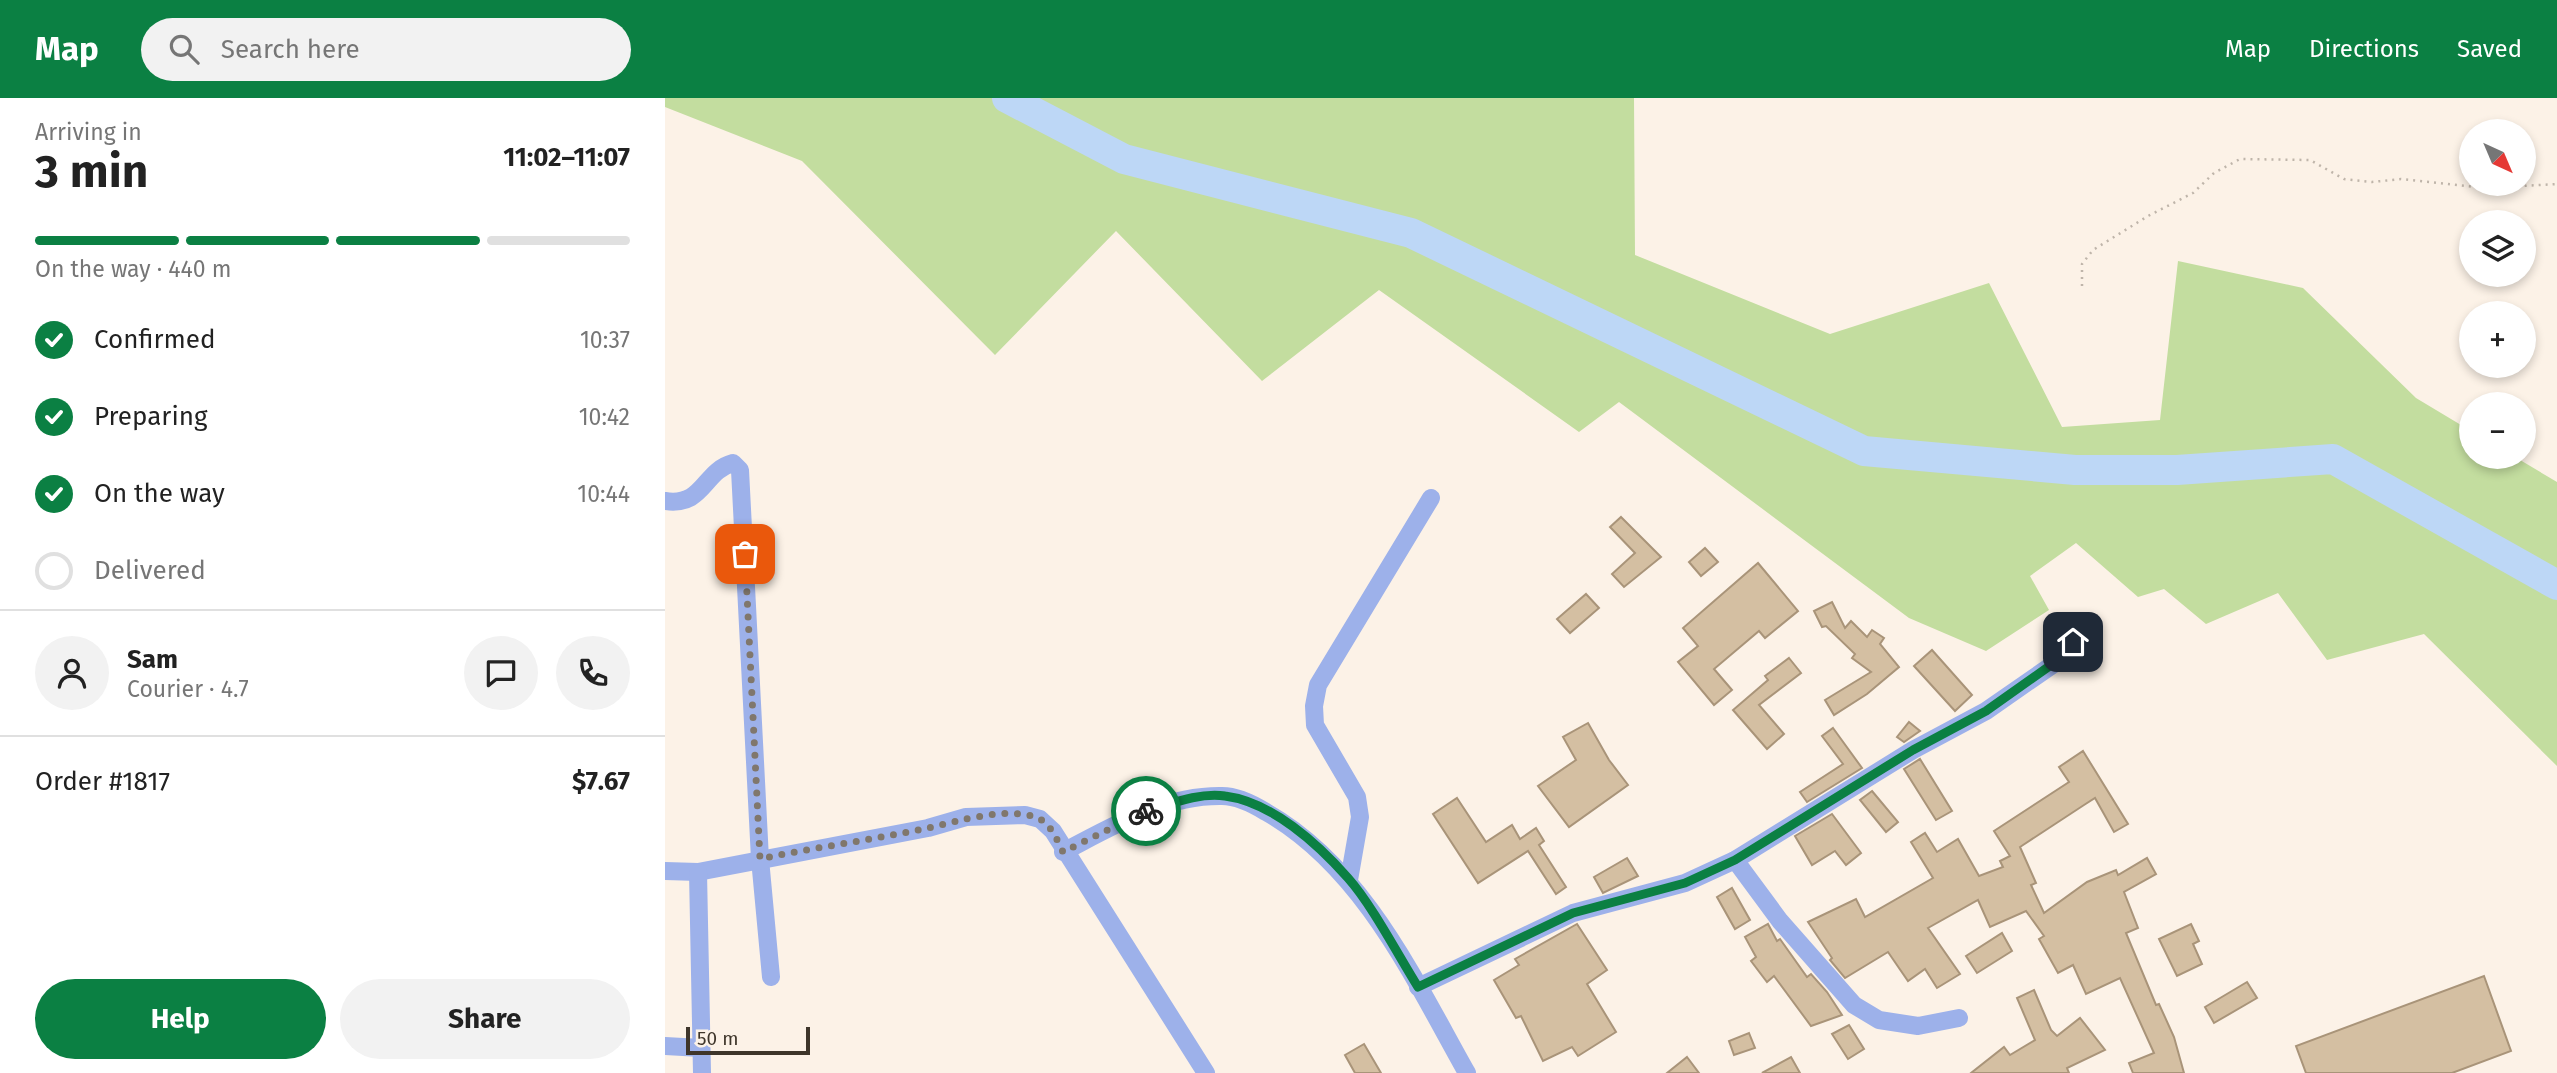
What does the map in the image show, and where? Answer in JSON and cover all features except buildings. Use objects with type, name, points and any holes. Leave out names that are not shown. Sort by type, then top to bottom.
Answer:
[{"type":"street","points":[[665,501],[678,503],[690,499],[723,466],[733,463],[740,470],[760,859],[771,977]]},
{"type":"street","points":[[1349,880],[1360,817],[1357,797],[1315,726],[1314,706],[1318,685],[1431,498]]},
{"type":"street","points":[[1418,987],[1573,913],[1685,883],[1735,860],[1913,750],[1986,711],[2058,660],[2073,642]]},
{"type":"street","points":[[1063,852],[1140,813],[1184,800],[1224,795],[1249,802],[1296,828],[1349,880],[1418,987],[1467,1073]]},
{"type":"street","points":[[665,871],[698,872],[928,828],[966,817],[1025,815],[1040,819],[1053,831],[1063,852],[1206,1073]]},
{"type":"street","points":[[1735,860],[1780,921],[1854,1005],[1879,1020],[1918,1026],[1959,1018]]},
{"type":"street","points":[[698,872],[702,1073]]},
{"type":"street","points":[[665,1046],[701,1048]]},
{"type":"path","points":[[2082,286],[2082,264],[2093,250],[2164,206],[2193,193],[2214,173],[2240,159],[2310,159],[2344,179],[2372,182],[2402,179],[2485,188],[2557,184]]},
{"type":"green space","points":[[665,98],[1634,98],[1635,255],[1830,334],[1989,283],[2062,427],[2160,420],[2178,261],[2303,288],[2416,398],[2459,424],[2459,469],[2535,469],[2557,482],[2557,766],[2424,634],[2327,660],[2278,593],[2206,624],[2164,589],[2138,597],[2076,543],[2030,576],[2049,610],[1986,651],[1909,618],[1619,402],[1579,432],[1379,290],[1262,381],[1116,231],[995,355],[802,161],[665,107]]},
{"type":"waterway","points":[[1007,98],[1124,159],[1411,233],[1864,451],[2075,470],[2177,470],[2333,459],[2557,585]]},
{"type":"way so far","points":[[745,554],[760,859],[928,828],[966,817],[1025,815],[1040,819],[1053,831],[1063,852],[1146,811]]},
{"type":"route","points":[[1146,811],[1184,800],[1224,795],[1249,802],[1296,828],[1349,880],[1418,987],[1573,913],[1685,883],[1735,860],[1913,750],[1986,711],[2033,680],[2058,660],[2073,642]]}]
